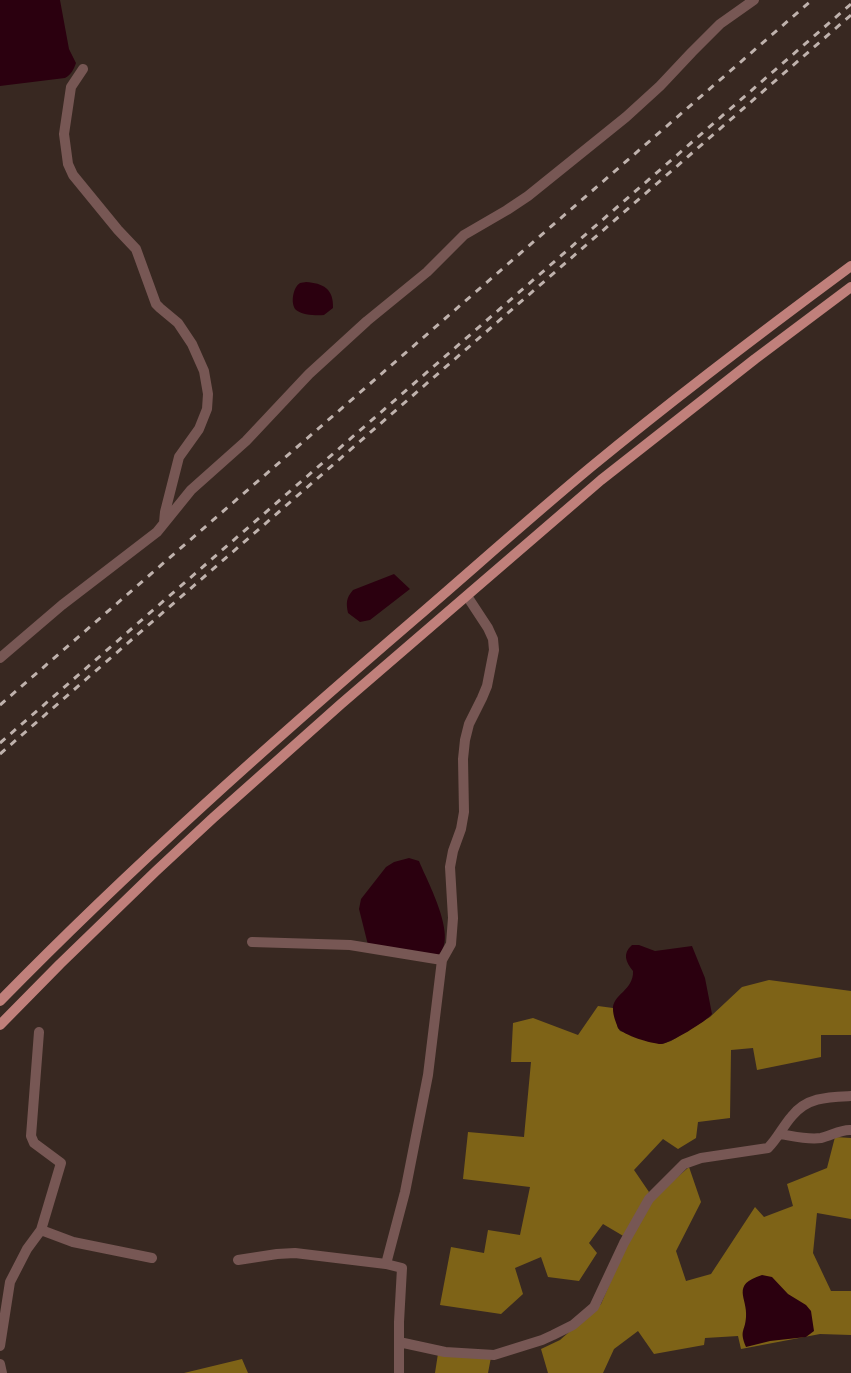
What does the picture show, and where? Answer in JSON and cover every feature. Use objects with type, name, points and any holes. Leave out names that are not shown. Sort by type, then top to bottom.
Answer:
[{"type":"main road","points":[[0,1001],[151,853],[260,753],[342,681],[590,468],[739,350],[851,266]]},
{"type":"main road","points":[[0,1025],[108,917],[219,812],[341,704],[607,476],[749,363],[851,287]]},
{"type":"street","points":[[0,658],[62,605],[128,553],[148,540],[164,524],[191,490],[246,441],[314,370],[367,321],[427,272],[464,235],[528,196],[626,117],[660,86],[720,24],[754,0]]},
{"type":"street","points":[[83,69],[70,86],[64,134],[69,167],[73,175],[118,230],[136,249],[156,304],[178,324],[189,339],[204,371],[206,382],[208,409],[199,428],[179,456],[165,512],[164,524]]},
{"type":"street","points":[[386,1264],[405,1192],[428,1075],[442,960],[451,944],[453,918],[450,867],[452,851],[461,829],[464,812],[463,759],[465,740],[469,724],[487,686],[494,650],[493,639],[488,628],[466,596]]},
{"type":"street","points":[[252,942],[350,946],[442,960]]},
{"type":"street","points":[[0,1346],[10,1282],[27,1249],[41,1230],[61,1163],[34,1143],[31,1136],[39,1032]]},
{"type":"street","points":[[399,1342],[445,1352],[494,1355],[542,1340],[573,1325],[594,1307],[624,1244],[649,1198],[684,1164],[701,1158],[768,1148],[780,1134],[791,1116],[808,1102],[838,1096],[851,1096]]},
{"type":"street","points":[[780,1134],[818,1138],[843,1130],[851,1130]]},
{"type":"street","points":[[41,1230],[73,1242],[152,1258]]},
{"type":"street","points":[[238,1260],[277,1254],[295,1253],[386,1264],[402,1268],[399,1373]]},
{"type":"street","points":[[0,1364],[2,1373]]},
{"type":"shaded area","points":[[0,0],[60,0],[69,49],[76,63],[69,75],[65,78],[0,86]]},
{"type":"shaded area","points":[[306,282],[318,284],[326,288],[332,296],[333,308],[324,315],[306,314],[299,312],[294,307],[294,292],[300,283]]},
{"type":"shaded area","points":[[394,574],[410,589],[370,620],[360,622],[348,613],[347,601],[353,590]]},
{"type":"shaded area","points":[[409,858],[419,861],[440,910],[444,924],[445,937],[443,948],[437,956],[368,945],[359,909],[361,899],[386,867],[394,862]]},
{"type":"shaded area","points":[[632,945],[639,945],[655,951],[692,946],[705,978],[712,1014],[688,1032],[661,1044],[638,1039],[621,1031],[618,1028],[614,1017],[613,1009],[616,1000],[627,988],[632,978],[633,971],[628,964],[626,955]]},
{"type":"shaded area","points":[[769,980],[851,991],[851,1035],[821,1035],[821,1057],[757,1070],[753,1048],[731,1050],[730,1118],[698,1122],[696,1138],[678,1149],[663,1139],[634,1170],[649,1192],[625,1237],[603,1224],[589,1243],[597,1253],[579,1281],[548,1277],[541,1257],[515,1268],[523,1294],[501,1314],[440,1305],[451,1247],[484,1253],[488,1230],[520,1235],[530,1187],[463,1179],[468,1132],[524,1137],[531,1062],[511,1062],[513,1023],[533,1018],[578,1035],[598,1006],[613,1008],[620,1031],[662,1044],[671,1041],[710,1017],[742,987]]},
{"type":"shaded area","points":[[835,1137],[851,1138],[851,1219],[817,1213],[813,1253],[831,1291],[851,1291],[851,1335],[820,1334],[741,1349],[738,1336],[705,1338],[704,1345],[654,1354],[638,1331],[614,1349],[603,1373],[548,1373],[541,1349],[560,1340],[601,1304],[629,1239],[652,1199],[689,1167],[701,1202],[676,1251],[686,1281],[711,1274],[755,1207],[764,1217],[793,1206],[787,1184],[827,1168]]},
{"type":"shaded area","points":[[762,1275],[772,1277],[788,1294],[806,1305],[811,1311],[814,1331],[806,1337],[770,1341],[746,1347],[743,1337],[746,1310],[743,1288],[746,1283]]},
{"type":"shaded area","points":[[439,1347],[492,1352],[488,1373],[435,1373]]},
{"type":"shaded area","points":[[242,1359],[248,1373],[184,1373]]},
{"type":"railway","points":[[0,705],[812,0]]},
{"type":"railway","points":[[0,743],[851,4]]},
{"type":"railway","points":[[0,754],[851,15]]}]
